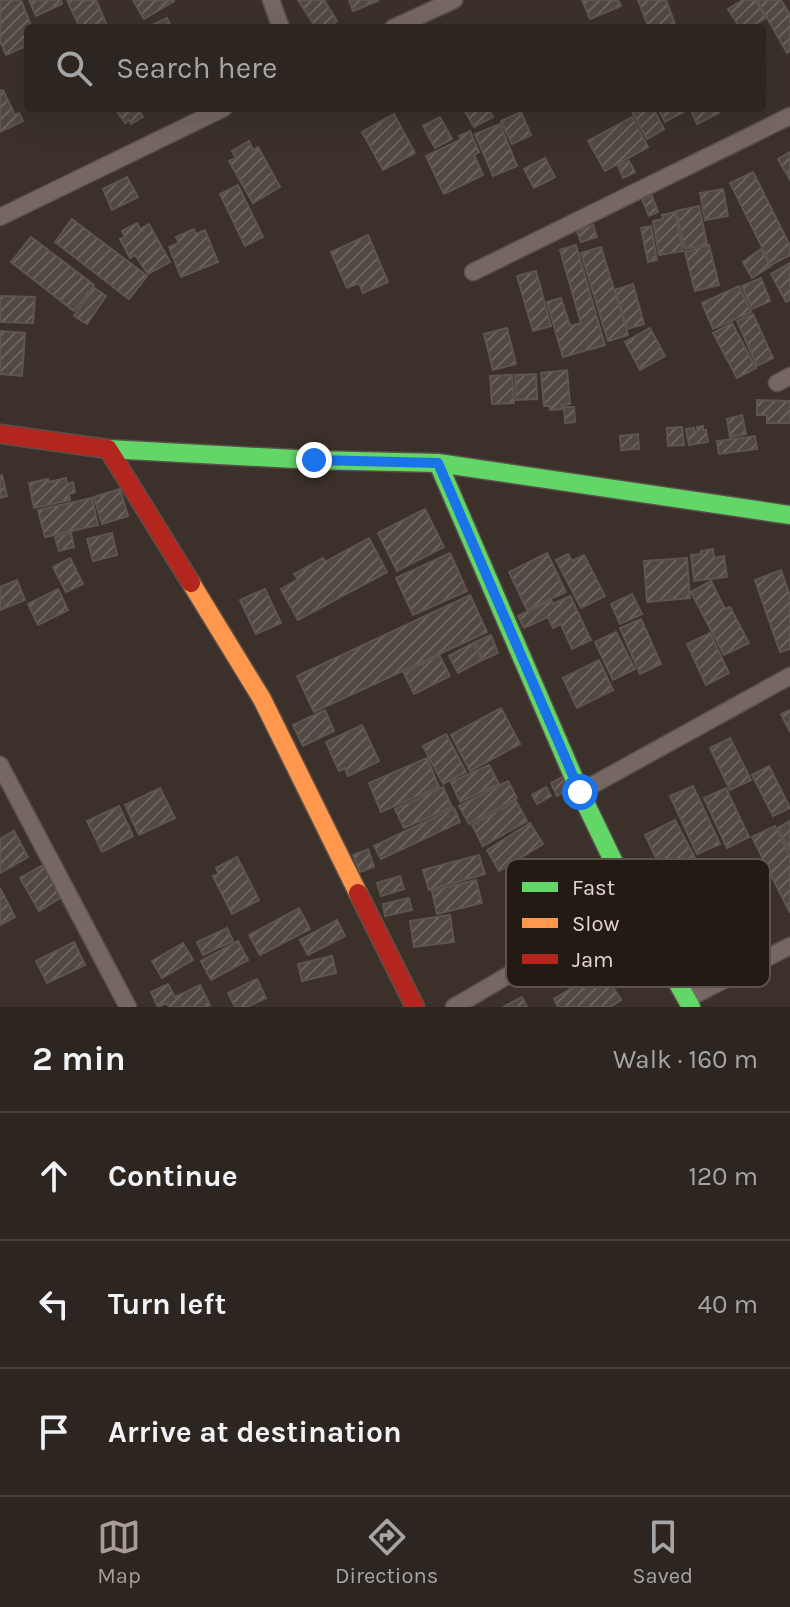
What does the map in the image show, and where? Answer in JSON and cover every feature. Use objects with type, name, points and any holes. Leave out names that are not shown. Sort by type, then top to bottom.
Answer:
[{"type":"street","points":[[271,0],[280,24]]},
{"type":"street","points":[[402,24],[454,0]]},
{"type":"street","points":[[0,217],[216,112]]},
{"type":"street","points":[[473,272],[790,116]]},
{"type":"street","points":[[0,434],[108,449],[438,463],[790,515]]},
{"type":"street","points":[[108,449],[262,699],[415,1007]]},
{"type":"street","points":[[438,463],[580,792],[612,859]]},
{"type":"street","points":[[580,792],[790,676]]},
{"type":"street","points":[[0,765],[128,1007]]},
{"type":"street","points":[[770,957],[790,946]]},
{"type":"street","points":[[454,1007],[506,976]]},
{"type":"street","points":[[689,1003],[717,987]]},
{"type":"building","points":[[0,0],[21,0],[30,24],[24,24],[24,47],[6,55],[0,41]]},
{"type":"building","points":[[29,0],[61,0],[62,4],[36,16]]},
{"type":"building","points":[[67,0],[96,0],[106,24],[78,24]]},
{"type":"building","points":[[133,0],[174,0],[174,1],[144,19]]},
{"type":"building","points":[[298,0],[324,0],[337,21],[333,24],[313,24]]},
{"type":"building","points":[[349,0],[377,0],[378,1],[353,11]]},
{"type":"building","points":[[582,0],[618,0],[621,6],[590,19]]},
{"type":"building","points":[[638,0],[666,0],[675,24],[647,24]]},
{"type":"building","points":[[743,0],[755,0],[766,18],[756,24],[737,24],[728,9]]},
{"type":"building","points":[[757,0],[781,0],[790,15],[790,51],[787,53]]},
{"type":"building","points":[[167,18],[170,24],[154,24]]},
{"type":"building","points":[[3,90],[15,115],[19,113],[23,121],[0,132],[0,91]]},
{"type":"building","points":[[118,112],[140,112],[143,117],[131,124],[129,120],[125,123]]},
{"type":"building","points":[[465,112],[490,112],[493,117],[474,127]]},
{"type":"building","points":[[521,112],[531,135],[512,144],[501,121]]},
{"type":"building","points":[[632,112],[655,112],[664,129],[647,139]]},
{"type":"building","points":[[660,112],[683,112],[665,122]]},
{"type":"building","points":[[692,112],[719,113],[697,124]]},
{"type":"building","points":[[394,114],[415,153],[383,170],[362,132]]},
{"type":"building","points":[[440,117],[452,139],[435,148],[423,126]]},
{"type":"building","points":[[632,117],[648,147],[605,171],[588,141]]},
{"type":"building","points":[[500,124],[517,166],[493,176],[475,134]]},
{"type":"building","points":[[470,131],[479,152],[474,155],[483,175],[444,194],[426,156],[460,140],[459,136]]},
{"type":"building","points":[[249,141],[253,150],[258,147],[280,187],[253,203],[229,161],[236,158],[232,151]]},
{"type":"building","points":[[790,152],[790,180],[778,159]]},
{"type":"building","points":[[545,158],[555,177],[534,188],[524,169]]},
{"type":"building","points":[[629,161],[635,172],[623,178],[618,166]]},
{"type":"building","points":[[753,172],[790,246],[790,255],[771,265],[730,183]]},
{"type":"building","points":[[127,177],[138,197],[112,210],[103,189]]},
{"type":"building","points":[[238,185],[263,237],[245,246],[220,194]]},
{"type":"building","points":[[723,189],[728,216],[705,220],[700,193]]},
{"type":"building","points":[[652,196],[658,212],[649,216],[642,199]]},
{"type":"building","points":[[699,206],[707,244],[685,249],[676,211]]},
{"type":"building","points":[[675,212],[683,251],[659,255],[653,221]]},
{"type":"building","points":[[72,219],[147,276],[129,299],[55,242]]},
{"type":"building","points":[[137,223],[140,229],[149,224],[170,262],[148,274],[135,255],[130,258],[120,239],[125,237],[122,231]]},
{"type":"building","points":[[593,225],[597,237],[581,242],[577,231]]},
{"type":"building","points":[[651,226],[657,260],[648,262],[641,228]]},
{"type":"building","points":[[194,229],[196,234],[205,230],[218,262],[181,277],[169,247],[179,243],[176,237]]},
{"type":"building","points":[[368,235],[388,282],[363,293],[359,283],[347,288],[331,252]]},
{"type":"building","points":[[31,237],[94,285],[74,311],[11,262]]},
{"type":"building","points":[[576,245],[605,345],[563,357],[547,302],[561,298],[570,326],[581,323],[560,250]]},
{"type":"building","points":[[709,245],[719,285],[695,291],[685,252]]},
{"type":"building","points":[[601,247],[628,335],[608,341],[581,253]]},
{"type":"building","points":[[761,249],[771,266],[752,278],[743,262]]},
{"type":"building","points":[[790,263],[790,300],[786,302],[771,274]]},
{"type":"building","points":[[536,271],[551,326],[533,331],[517,276]]},
{"type":"building","points":[[761,278],[770,301],[752,309],[742,286]]},
{"type":"building","points":[[633,284],[644,324],[627,329],[615,290]]},
{"type":"building","points":[[739,286],[751,312],[713,329],[702,303]]},
{"type":"building","points":[[93,287],[106,296],[87,324],[74,316]]},
{"type":"building","points":[[0,296],[35,297],[33,323],[0,322]]},
{"type":"building","points":[[753,314],[773,358],[757,366],[737,321]]},
{"type":"building","points":[[732,323],[756,368],[737,378],[713,333]]},
{"type":"building","points":[[507,328],[516,364],[493,370],[484,334]]},
{"type":"building","points":[[650,328],[665,356],[640,370],[625,342]]},
{"type":"building","points":[[0,331],[25,333],[22,376],[0,374]]},
{"type":"building","points":[[567,370],[570,404],[562,405],[562,409],[550,410],[550,406],[544,406],[541,373]]},
{"type":"building","points":[[536,374],[537,399],[516,400],[515,375]]},
{"type":"building","points":[[512,375],[514,403],[492,404],[490,376]]},
{"type":"building","points":[[757,400],[790,401],[790,423],[767,423],[767,415],[757,415]]},
{"type":"building","points":[[564,407],[574,407],[575,422],[565,423]]},
{"type":"building","points":[[742,415],[746,434],[730,437],[727,419]]},
{"type":"building","points":[[703,426],[708,442],[689,445],[686,429],[698,431],[697,427]]},
{"type":"building","points":[[682,427],[684,445],[668,446],[667,428]]},
{"type":"building","points":[[638,434],[639,449],[621,450],[620,436]]},
{"type":"building","points":[[755,436],[757,449],[719,454],[717,441]]},
{"type":"building","points":[[0,476],[7,496],[0,498]]},
{"type":"building","points":[[66,478],[67,484],[73,482],[75,492],[69,494],[70,500],[34,508],[29,483]]},
{"type":"building","points":[[120,489],[128,516],[102,524],[94,497]]},
{"type":"building","points":[[92,498],[98,525],[45,537],[38,510]]},
{"type":"building","points":[[425,509],[444,547],[397,571],[378,533]]},
{"type":"building","points":[[71,533],[74,547],[59,551],[55,537]]},
{"type":"building","points":[[112,533],[117,555],[93,561],[87,539]]},
{"type":"building","points":[[369,538],[387,572],[298,620],[281,589],[298,579],[294,574],[323,558],[325,562]]},
{"type":"building","points":[[713,549],[714,558],[724,556],[727,577],[694,581],[691,555]]},
{"type":"building","points":[[450,553],[467,591],[413,615],[396,578]]},
{"type":"building","points":[[547,553],[566,592],[527,610],[509,572]]},
{"type":"building","points":[[568,554],[572,561],[584,555],[605,596],[581,608],[556,560]]},
{"type":"building","points":[[70,558],[83,584],[66,592],[53,567]]},
{"type":"building","points":[[687,558],[690,598],[647,602],[644,561]]},
{"type":"building","points":[[781,570],[790,596],[790,649],[780,652],[755,580]]},
{"type":"building","points":[[17,580],[25,600],[0,610],[0,587]]},
{"type":"building","points":[[711,581],[725,609],[730,607],[749,643],[724,655],[691,592]]},
{"type":"building","points":[[58,589],[68,610],[38,625],[28,604]]},
{"type":"building","points":[[265,589],[281,623],[256,634],[240,600]]},
{"type":"building","points":[[632,594],[642,614],[620,624],[611,604]]},
{"type":"building","points":[[470,595],[487,632],[314,712],[297,676]]},
{"type":"building","points":[[570,596],[591,640],[572,649],[561,624],[553,628],[548,617],[524,628],[518,616],[551,600],[553,604]]},
{"type":"building","points":[[641,619],[661,664],[640,674],[620,628]]},
{"type":"building","points":[[616,632],[635,669],[613,680],[595,642]]},
{"type":"building","points":[[710,633],[729,673],[706,685],[687,644]]},
{"type":"building","points":[[491,635],[498,653],[483,660],[475,642]]},
{"type":"building","points":[[473,643],[482,660],[458,673],[449,656]]},
{"type":"building","points":[[439,655],[450,676],[414,694],[404,673]]},
{"type":"building","points":[[599,660],[613,690],[577,708],[563,678]]},
{"type":"building","points":[[501,708],[520,744],[470,771],[451,735]]},
{"type":"building","points":[[325,710],[334,731],[303,746],[293,725]]},
{"type":"building","points":[[790,710],[790,732],[781,714]]},
{"type":"building","points":[[362,725],[379,761],[348,776],[345,768],[339,771],[326,742]]},
{"type":"building","points":[[446,734],[466,772],[443,784],[423,746]]},
{"type":"building","points":[[730,738],[751,780],[730,790],[710,748]]},
{"type":"building","points":[[427,758],[439,787],[381,812],[369,783]]},
{"type":"building","points":[[489,765],[499,784],[460,802],[451,782]]},
{"type":"building","points":[[769,766],[790,808],[773,816],[752,775]]},
{"type":"building","points":[[564,776],[571,788],[557,796],[551,783]]},
{"type":"building","points":[[508,781],[517,798],[469,824],[459,806]]},
{"type":"building","points":[[693,786],[720,844],[697,854],[670,796]]},
{"type":"building","points":[[443,787],[452,807],[404,828],[395,809]]},
{"type":"building","points":[[546,787],[551,796],[537,804],[532,795]]},
{"type":"building","points":[[160,788],[175,818],[139,835],[125,805]]},
{"type":"building","points":[[726,788],[749,837],[727,848],[704,798]]},
{"type":"building","points":[[516,801],[527,821],[483,846],[472,825]]},
{"type":"building","points":[[119,806],[133,836],[102,852],[87,821]]},
{"type":"building","points":[[454,808],[460,822],[381,859],[374,846]]},
{"type":"building","points":[[675,820],[695,858],[657,859],[645,835]]},
{"type":"building","points":[[790,821],[790,851],[778,828]]},
{"type":"building","points":[[530,823],[543,844],[519,859],[506,859],[506,867],[499,871],[487,850]]},
{"type":"building","points":[[775,826],[790,856],[790,913],[770,873],[770,859],[763,859],[752,837]]},
{"type":"building","points":[[14,831],[28,857],[0,873],[0,839]]},
{"type":"building","points":[[368,849],[374,867],[360,872],[353,855]]},
{"type":"building","points":[[479,855],[485,874],[429,890],[423,870]]},
{"type":"building","points":[[237,857],[259,900],[232,914],[213,876],[219,874],[216,868]]},
{"type":"building","points":[[47,863],[65,895],[39,911],[20,878]]},
{"type":"building","points":[[400,876],[404,889],[381,896],[377,883]]},
{"type":"building","points":[[476,880],[482,903],[437,914],[432,891]]},
{"type":"building","points":[[0,888],[15,917],[0,925]]},
{"type":"building","points":[[409,898],[412,910],[385,916],[383,904]]},
{"type":"building","points":[[299,908],[310,929],[260,955],[249,935]]},
{"type":"building","points":[[450,915],[454,942],[414,947],[410,921]]},
{"type":"building","points":[[337,920],[345,936],[308,955],[300,940]]},
{"type":"building","points":[[227,928],[233,941],[203,955],[197,942]]},
{"type":"building","points":[[238,941],[248,960],[211,980],[201,961]]},
{"type":"building","points":[[74,942],[85,965],[47,983],[36,961]]},
{"type":"building","points":[[183,943],[193,960],[162,978],[152,961]]},
{"type":"building","points":[[332,956],[336,973],[302,981],[298,964]]},
{"type":"building","points":[[257,979],[266,998],[247,1007],[235,1007],[228,993]]},
{"type":"building","points":[[168,984],[175,997],[200,985],[210,1005],[169,1007],[167,1003],[158,1007],[151,992]]},
{"type":"building","points":[[574,987],[613,987],[621,1000],[610,1007],[558,1007],[554,999]]},
{"type":"building","points":[[522,997],[527,1007],[503,1007]]},
{"type":"traffic: fast","points":[[108,449],[438,463],[790,515]]},
{"type":"traffic: fast","points":[[438,463],[580,792],[612,859]]},
{"type":"traffic: fast","points":[[680,987],[691,1007]]},
{"type":"traffic: slow","points":[[191,583],[262,699],[358,893]]},
{"type":"traffic: jam","points":[[0,434],[108,449],[191,583]]},
{"type":"traffic: jam","points":[[358,893],[415,1007]]},
{"type":"route","points":[[314,460],[438,463],[580,792]]}]
